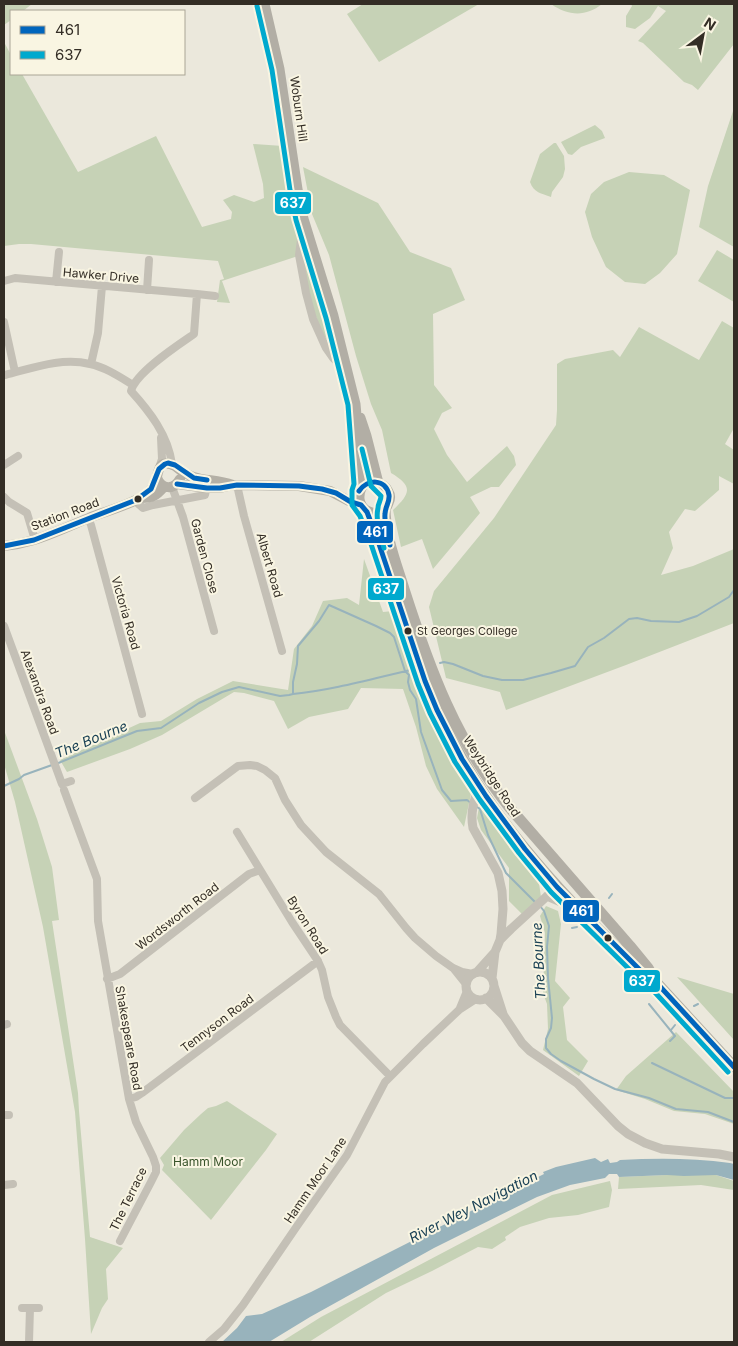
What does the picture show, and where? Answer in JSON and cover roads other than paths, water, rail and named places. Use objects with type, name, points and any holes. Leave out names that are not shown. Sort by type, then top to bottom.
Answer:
[{"type":"main road","name":"Woburn Hill","points":[[264,4],[279,69],[303,219],[333,316],[355,404],[366,436],[378,483]]},
{"type":"main road","name":"Woburn Hill","points":[[355,404],[361,489]]},
{"type":"main road","points":[[166,481],[165,464],[175,466],[207,484]]},
{"type":"main road","points":[[166,481],[181,478],[180,472],[175,466]]},
{"type":"main road","points":[[166,481],[207,484],[220,480],[235,485],[299,486],[346,494],[361,489],[369,482],[378,483],[389,494],[388,503],[385,508],[376,513],[350,502],[336,493]]},
{"type":"main road","name":"Station Road","points":[[4,546],[35,540],[112,510],[136,499],[149,492],[154,486],[166,481]]},
{"type":"main road","points":[[361,489],[359,499],[364,509]]},
{"type":"main road","name":"Weybridge Road","points":[[385,508],[385,522],[391,546],[428,662],[439,689],[475,759],[498,794],[630,946],[648,968],[655,981]]},
{"type":"main road","name":"Weybridge Road","points":[[364,509],[378,541],[425,681],[452,740],[479,786],[525,849],[558,887],[640,971],[655,981],[734,1067]]},
{"type":"main road","points":[[510,808],[525,837],[560,879],[558,887]]},
{"type":"street","name":"Woburn Hill","points":[[303,219],[299,255],[313,319],[326,348],[333,358],[346,370]]},
{"type":"street","points":[[56,282],[59,252]]},
{"type":"street","points":[[147,290],[149,260]]},
{"type":"street","name":"Hawker Drive","points":[[4,281],[16,278],[215,296]]},
{"type":"street","points":[[91,364],[98,333],[102,286]]},
{"type":"street","points":[[175,466],[161,431],[146,408],[131,391],[132,385],[145,370],[194,334],[197,294]]},
{"type":"street","points":[[4,322],[15,372]]},
{"type":"street","points":[[4,375],[49,363],[66,362],[91,364],[113,372],[132,385]]},
{"type":"street","points":[[161,431],[162,459],[166,481]]},
{"type":"street","points":[[4,465],[18,456]]},
{"type":"street","name":"Garden Close","points":[[166,481],[183,517],[214,631]]},
{"type":"street","points":[[136,499],[143,508],[177,501],[204,495],[207,484]]},
{"type":"street","name":"Albert Road","points":[[235,485],[282,651]]},
{"type":"street","points":[[4,496],[9,502],[27,513],[35,540]]},
{"type":"street","name":"Victoria Road","points":[[88,518],[142,714]]},
{"type":"street","name":"Alexandra Road","points":[[4,626],[62,784],[71,781]]},
{"type":"street","points":[[196,798],[238,766],[257,766],[265,770],[274,778],[301,825],[326,852],[379,894],[416,938],[453,968],[462,972],[484,973],[493,982],[504,1016]]},
{"type":"street","points":[[453,968],[471,996],[479,1000],[486,998],[492,993],[495,952],[500,940],[503,910],[502,890],[498,873],[474,828],[472,812],[479,786]]},
{"type":"street","name":"Shakespeare Road","points":[[64,790],[97,879],[98,921],[129,1099],[136,1122],[156,1166]]},
{"type":"street","name":"Byron Road","points":[[237,832],[318,961],[328,997],[340,1025],[390,1076]]},
{"type":"street","name":"Wordsworth Road","points":[[107,979],[121,973],[250,874],[260,870]]},
{"type":"street","points":[[500,940],[558,887]]},
{"type":"street","points":[[541,902],[561,902],[631,967],[640,971]]},
{"type":"street","points":[[467,988],[469,978],[495,952]]},
{"type":"street","name":"Tennyson Road","points":[[129,1099],[142,1093],[318,961]]},
{"type":"street","name":"Hamm Moor Lane","points":[[459,1010],[465,999],[467,988]]},
{"type":"street","points":[[486,998],[504,1016],[522,1043],[530,1051],[577,1083],[628,1134],[662,1149],[734,1156]]},
{"type":"street","name":"Hamm Moor Lane","points":[[210,1342],[224,1329],[243,1306],[294,1230],[348,1155],[379,1092],[390,1076],[459,1010],[476,999]]},
{"type":"street","name":"The Terrace","points":[[120,1241],[152,1182],[156,1166]]},
{"type":"street","points":[[4,1185],[13,1184]]},
{"type":"street","points":[[29,1342],[26,1308],[39,1308]]},
{"type":"water","name":"River Wey Navigation","points":[[595,1158],[601,1162],[608,1159],[610,1163],[620,1160],[662,1159],[730,1163],[734,1164],[734,1180],[716,1175],[619,1177],[617,1174],[609,1174],[605,1178],[570,1185],[537,1197],[434,1248],[269,1342],[222,1342],[237,1328],[246,1316],[262,1314],[311,1292],[544,1174],[543,1172]]},
{"type":"waterway","points":[[440,663],[453,664],[483,676],[502,680],[523,680],[575,666],[588,647],[604,638],[629,619],[679,622],[697,616],[729,597],[734,590]]},
{"type":"waterway","name":"The Bourne","points":[[56,764],[137,731],[161,728],[199,703],[222,692],[239,687],[280,696],[293,694],[298,646],[319,621],[329,605],[376,626],[394,637],[405,671],[409,675],[408,682],[410,690],[416,699],[421,732],[442,790],[451,801],[467,800],[471,803]]},
{"type":"waterway","points":[[293,694],[339,687],[415,669]]},
{"type":"waterway","name":"The Bourne","points":[[4,786],[24,775],[52,765]]},
{"type":"waterway","name":"The Bourne","points":[[477,807],[480,809],[488,835],[506,873],[536,903]]},
{"type":"waterway","points":[[609,898],[612,894]]},
{"type":"waterway","name":"The Bourne","points":[[540,906],[544,911],[549,926],[547,947],[548,978],[552,1018],[551,1028],[546,1039],[546,1048],[551,1054],[615,1089],[649,1098],[676,1109],[708,1112],[734,1122]]},
{"type":"waterway","points":[[572,928],[577,927]]},
{"type":"waterway","points":[[649,1004],[675,1036],[670,1041]]},
{"type":"waterway","points":[[694,1006],[698,1004]]},
{"type":"waterway","points":[[671,1030],[675,1025]]},
{"type":"waterway","points":[[652,1063],[725,1098],[734,1098]]},
{"type":"place","name":"St Georges College","points":[[408,631]]},
{"type":"park label","name":"Hamm Moor","points":[[208,1161]]}]
